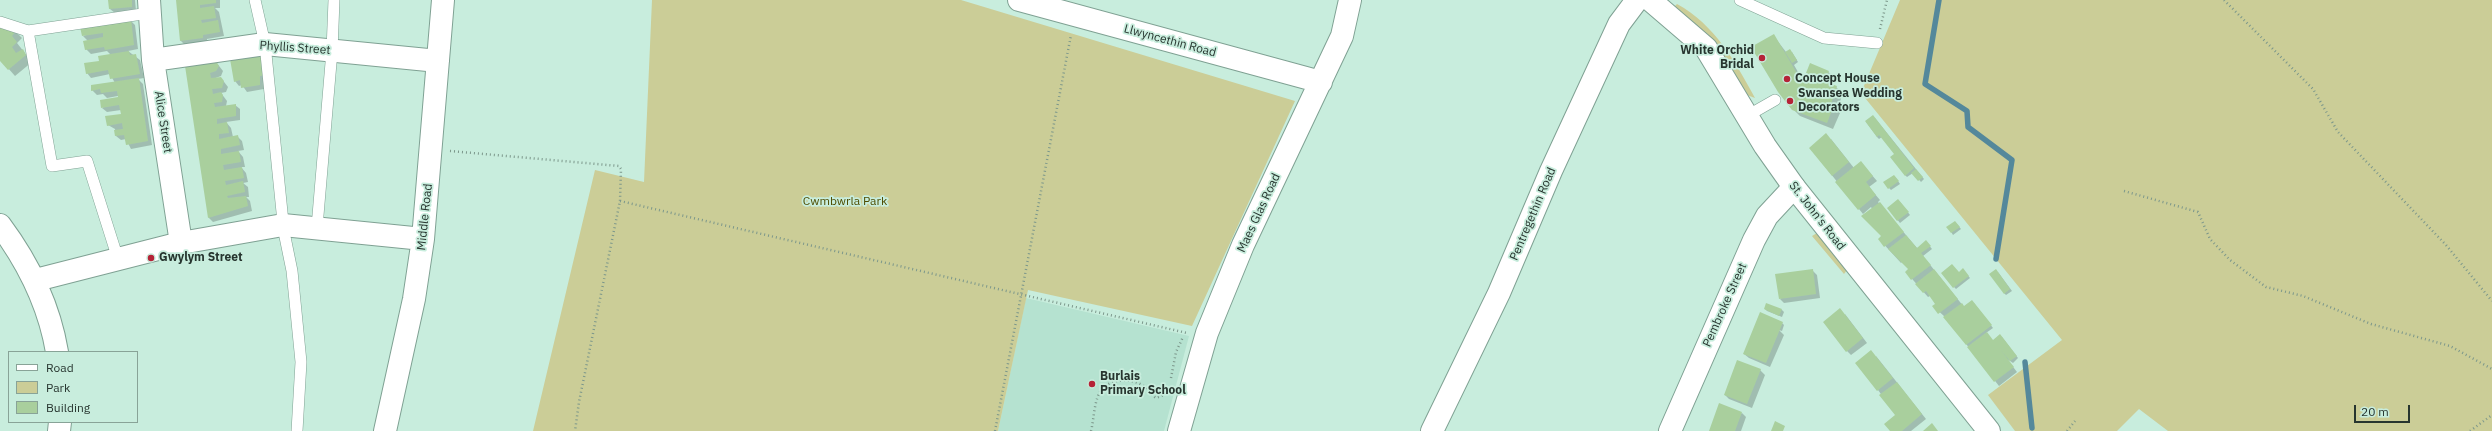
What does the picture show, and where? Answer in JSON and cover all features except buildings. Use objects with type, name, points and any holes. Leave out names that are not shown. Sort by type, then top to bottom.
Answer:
[{"type":"street","name":"Middle Road","points":[[385,431],[414,300],[423,239],[443,0]]},
{"type":"street","name":"Llwyncethin Road","points":[[1019,0],[1321,82]]},
{"type":"street","name":"Maes Glas Road","points":[[1179,431],[1207,333],[1243,245],[1342,36],[1350,0]]},
{"type":"street","name":"Pentregethin Road","points":[[1432,431],[1499,294],[1551,171],[1619,24],[1637,0]]},
{"type":"street","name":"St. John's Road","points":[[1650,0],[1706,48],[1765,146],[1794,187],[1989,431]]},
{"type":"street","name":"Alice Street","points":[[149,7],[154,60],[181,243]]},
{"type":"street","name":"Phyllis Street","points":[[154,60],[265,44],[438,61]]},
{"type":"street","name":"Pembroke Street","points":[[1670,431],[1767,216],[1794,187]]},
{"type":"street","points":[[0,225],[36,280],[46,303],[57,351]]},
{"type":"street","points":[[36,280],[181,243],[283,225],[317,227],[423,239]]},
{"type":"lane","points":[[255,0],[265,44],[283,225],[292,271],[301,362],[297,431]]},
{"type":"lane","points":[[317,227],[332,51],[334,0]]},
{"type":"lane","points":[[1740,0],[1824,38],[1877,43]]},
{"type":"lane","points":[[0,22],[28,31],[149,7]]},
{"type":"lane","points":[[28,31],[52,166],[88,161],[118,259]]},
{"type":"lane","points":[[1747,116],[1775,100]]},
{"type":"path","points":[[1877,43],[1887,0]]},
{"type":"path","points":[[2224,0],[2313,89],[2338,132],[2446,245],[2492,301]]},
{"type":"path","points":[[995,431],[1075,15]]},
{"type":"path","points":[[431,148],[619,166],[621,170],[620,201],[579,402],[575,431]]},
{"type":"path","points":[[2124,191],[2198,212],[2210,239],[2230,260],[2266,287],[2303,296],[2371,324],[2450,346],[2492,369]]},
{"type":"path","points":[[620,201],[1185,333],[1207,333]]},
{"type":"path","points":[[1091,431],[1098,397],[1102,389],[1110,384],[1120,380],[1131,381],[1145,387],[1156,398],[1164,395],[1168,388],[1176,352],[1185,333]]},
{"type":"path","points":[[2470,431],[2492,415]]},
{"type":"path","points":[[2067,431],[2075,421]]},
{"type":"shaded area","name":"Burlais Primary School","points":[[1026,298],[1189,336],[1164,431],[998,431]]},
{"type":"green space","name":"Cwmbwrla Park","points":[[652,0],[961,0],[1295,101],[1192,326],[1028,290],[998,431],[533,431],[595,170],[644,182]]},
{"type":"green space","points":[[1900,0],[2492,0],[2492,431],[2168,431],[2139,409],[2117,431],[2015,431],[1988,395],[2062,340],[1861,93]]},
{"type":"green space","points":[[1677,4],[1702,22],[1723,45],[1755,98],[1747,95],[1724,57],[1706,36],[1673,8]]},
{"type":"green space","points":[[1817,233],[1847,270],[1844,274],[1812,236]]},
{"type":"waterway","points":[[1939,0],[1925,84],[1967,111],[1968,127],[2012,160],[1996,259]]},
{"type":"waterway","points":[[2025,362],[2032,428]]},
{"type":"place","name":"White Orchid Bridal","points":[[1762,58]]},
{"type":"place","name":"Concept House","points":[[1787,79]]},
{"type":"place","name":"Swansea Wedding Decorators","points":[[1790,101]]},
{"type":"place","name":"Gwylym Street","points":[[151,258]]},
{"type":"place","name":"Burlais Primary School","points":[[1092,384]]}]
